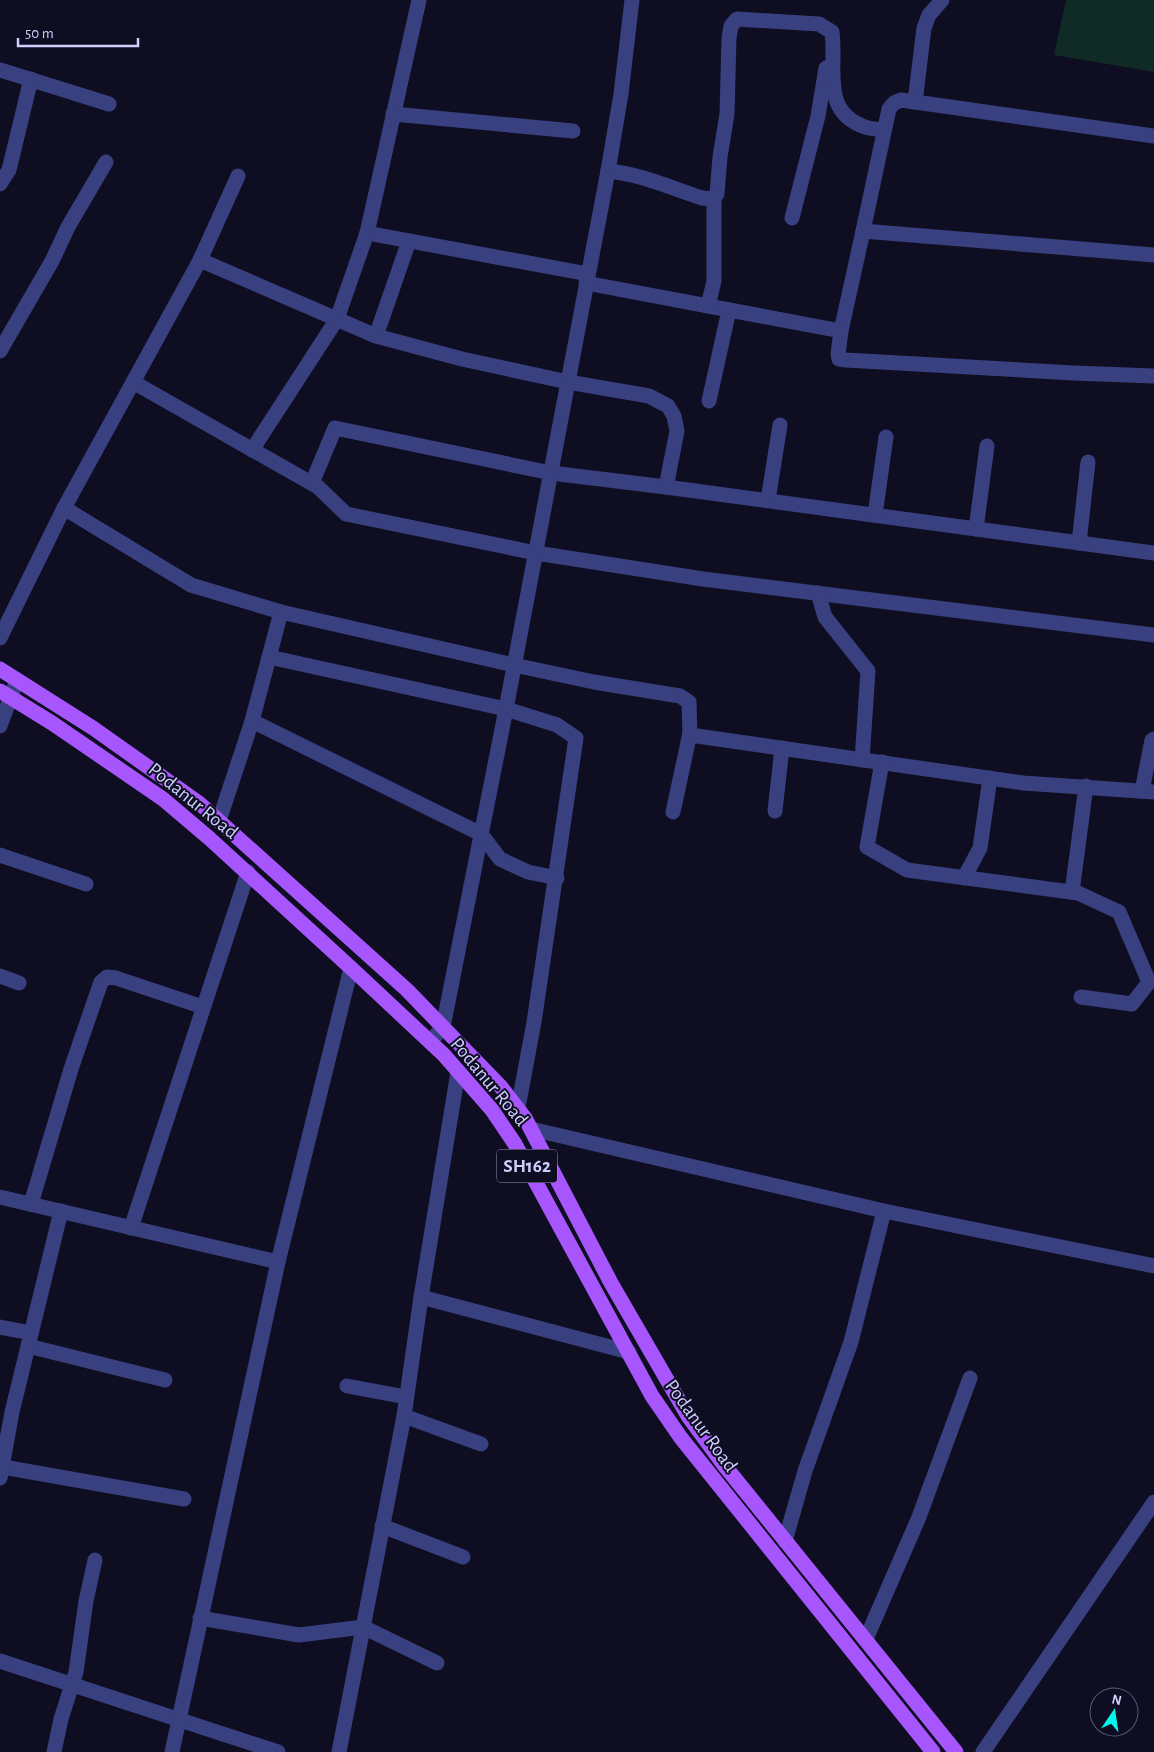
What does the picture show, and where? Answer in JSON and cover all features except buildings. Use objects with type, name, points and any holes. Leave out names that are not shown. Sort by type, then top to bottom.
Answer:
[{"type":"main road","points":[[0,669],[92,728],[199,803],[407,990],[501,1087],[518,1108],[531,1129],[610,1283],[688,1416],[724,1465],[956,1752]]},
{"type":"main road","name":"Podanur Road","points":[[5,694],[76,739],[164,799],[248,872],[352,968],[430,1042],[492,1110],[515,1144],[652,1396],[681,1438],[933,1752]]},
{"type":"street","points":[[252,450],[337,319],[367,233],[419,0]]},
{"type":"street","points":[[430,1042],[443,1027],[506,709],[608,171],[621,94],[632,0]]},
{"type":"street","points":[[915,102],[924,28],[929,15],[942,0]]},
{"type":"street","points":[[708,306],[714,281],[714,197],[717,194],[727,114],[729,38],[732,26],[737,19],[794,22],[819,24],[832,32]]},
{"type":"street","points":[[832,32],[834,46],[832,84],[835,101],[847,116],[865,127],[884,130]]},
{"type":"street","points":[[792,218],[818,116],[832,32]]},
{"type":"street","points":[[0,70],[109,104]]},
{"type":"street","points":[[0,184],[9,170],[31,79]]},
{"type":"street","points":[[1154,136],[901,100],[894,103],[889,109],[884,130],[841,330],[838,354],[839,359],[846,360],[1154,376]]},
{"type":"street","points":[[393,114],[573,131]]},
{"type":"street","points":[[0,351],[106,162]]},
{"type":"street","points":[[608,171],[625,172],[644,177],[702,198],[710,199],[714,197]]},
{"type":"street","points":[[0,638],[64,508],[200,260],[238,176]]},
{"type":"street","points":[[863,231],[1154,255]]},
{"type":"street","points":[[367,233],[587,278],[708,306],[841,330]]},
{"type":"street","points":[[376,336],[409,241]]},
{"type":"street","points":[[200,260],[376,336],[462,359],[568,382],[649,396],[668,406],[674,416],[677,431],[666,486]]},
{"type":"street","points":[[709,401],[729,310]]},
{"type":"street","points":[[133,382],[318,487],[346,514],[536,554],[703,579],[1154,635]]},
{"type":"street","points":[[768,500],[780,425]]},
{"type":"street","points":[[312,484],[335,428],[551,473],[666,486],[1154,553]]},
{"type":"street","points":[[875,515],[886,437]]},
{"type":"street","points":[[976,529],[986,446]]},
{"type":"street","points":[[1079,543],[1088,462]]},
{"type":"street","points":[[64,508],[191,586],[281,612],[514,665],[594,682],[680,696],[689,702],[690,733],[673,812]]},
{"type":"street","points":[[818,593],[825,617],[868,671],[862,760]]},
{"type":"street","points":[[219,821],[252,721],[281,612]]},
{"type":"street","points":[[269,657],[506,709],[557,725],[576,738],[557,878],[518,1108]]},
{"type":"street","points":[[0,726],[5,694],[17,680]]},
{"type":"street","points":[[252,721],[481,834],[500,859],[528,872],[557,878]]},
{"type":"street","points":[[690,733],[690,736],[1023,783],[1148,791],[1152,740],[1154,738]]},
{"type":"street","points":[[775,811],[782,748]]},
{"type":"street","points":[[882,762],[867,847],[906,870],[1078,893],[1119,912],[1149,982],[1132,1004],[1081,997]]},
{"type":"street","points":[[964,878],[980,848],[990,778]]},
{"type":"street","points":[[1072,892],[1086,786]]},
{"type":"street","points":[[0,855],[86,884]]},
{"type":"street","points":[[131,1228],[248,872]]},
{"type":"street","points":[[172,1752],[278,1262],[352,968]]},
{"type":"street","points":[[0,976],[19,983]]},
{"type":"street","points":[[31,1204],[71,1070],[101,982],[107,977],[116,978],[203,1008]]},
{"type":"street","points":[[338,1752],[404,1416],[421,1297],[458,1072]]},
{"type":"street","points":[[531,1129],[884,1211],[1154,1266]]},
{"type":"street","points":[[0,1197],[278,1262]]},
{"type":"street","points":[[785,1541],[805,1471],[851,1342],[884,1211]]},
{"type":"street","points":[[61,1212],[30,1339],[6,1410],[2,1464],[184,1499]]},
{"type":"street","points":[[421,1297],[629,1352]]},
{"type":"street","points":[[0,1327],[30,1339],[165,1380]]},
{"type":"street","points":[[866,1639],[919,1516],[970,1378]]},
{"type":"street","points":[[347,1386],[406,1398]]},
{"type":"street","points":[[404,1416],[481,1444]]},
{"type":"street","points":[[984,1752],[1154,1502]]},
{"type":"street","points":[[382,1526],[463,1557]]},
{"type":"street","points":[[54,1752],[61,1718],[76,1672],[86,1601],[96,1560]]},
{"type":"street","points":[[200,1618],[299,1635],[363,1627],[437,1663]]},
{"type":"street","points":[[0,1662],[278,1752]]},
{"type":"green space","points":[[1066,0],[1154,0],[1154,72],[1054,55]]}]
